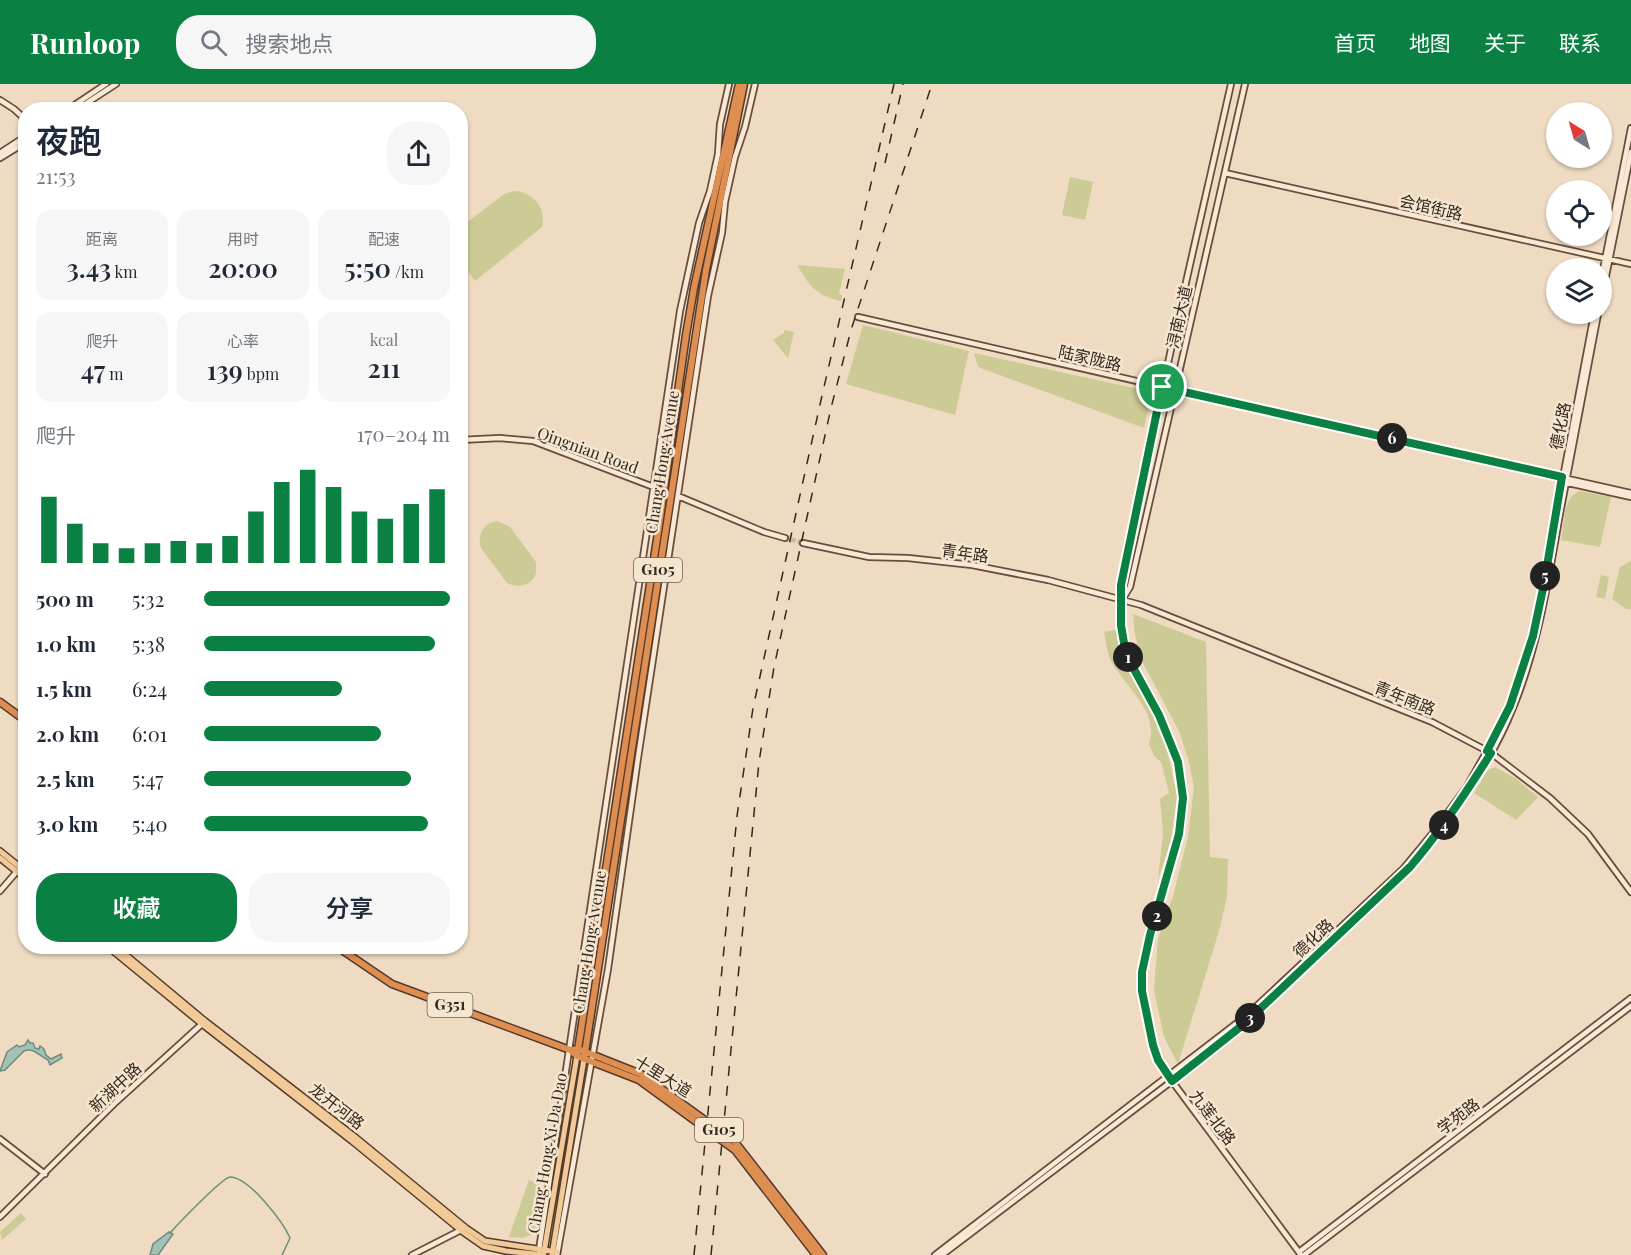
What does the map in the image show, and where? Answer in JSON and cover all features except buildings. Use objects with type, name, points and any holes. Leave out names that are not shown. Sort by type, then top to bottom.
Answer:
[{"type":"highway","name":"Chang Hong Avenue","points":[[588,1057],[694,288],[739,84]]},
{"type":"highway","name":"Chang Hong Avenue","points":[[575,1052],[667,492],[706,270],[744,84]]},
{"type":"highway","points":[[0,702],[18,715]]},
{"type":"highway","name":"十里大道","points":[[348,954],[392,984],[588,1057],[639,1080],[735,1150],[816,1255]]},
{"type":"highway","name":"十里大道","points":[[588,1057],[641,1074],[735,1142],[823,1255]]},
{"type":"main road","points":[[79,102],[106,84]]},
{"type":"main road","points":[[88,102],[116,84]]},
{"type":"main road","points":[[575,1052],[680,311],[699,223],[710,191],[718,154],[720,124],[729,84]]},
{"type":"main road","points":[[588,1057],[608,969],[708,296],[722,233],[724,202],[755,84]]},
{"type":"main road","name":"浔南大道","points":[[1122,600],[1121,585],[1162,387],[1231,84]]},
{"type":"main road","name":"浔南大道","points":[[1122,600],[1130,587],[1245,84]]},
{"type":"main road","points":[[0,100],[18,113]]},
{"type":"main road","points":[[1607,258],[1631,128]]},
{"type":"main road","points":[[0,153],[18,141]]},
{"type":"main road","points":[[0,158],[18,147]]},
{"type":"main road","points":[[1607,258],[1631,152]]},
{"type":"main road","name":"会馆街路","points":[[1225,173],[1603,258]]},
{"type":"main road","name":"会馆街路","points":[[1612,260],[1631,264]]},
{"type":"main road","name":"陆家陇路","points":[[858,317],[1631,495]]},
{"type":"main road","name":"德化路","points":[[942,1255],[1170,1079],[1246,1017],[1403,869],[1452,807],[1489,752],[1510,706],[1533,636],[1594,324]]},
{"type":"main road","name":"Qingnian Road","points":[[468,440],[500,438],[533,441],[667,492]]},
{"type":"main road","points":[[667,492],[764,532],[785,538]]},
{"type":"main road","name":"青年路","points":[[804,543],[869,557],[908,558],[972,565],[1048,580],[1122,600]]},
{"type":"main road","name":"青年南路","points":[[1122,600],[1141,605],[1432,722],[1489,752],[1550,798],[1580,827],[1631,892]]},
{"type":"main road","name":"九莲北路","points":[[1122,600],[1121,625],[1125,649],[1178,762],[1183,798],[1179,834],[1150,935],[1142,972],[1142,991],[1153,1045],[1158,1060],[1170,1079],[1301,1254]]},
{"type":"main road","points":[[0,851],[18,868]]},
{"type":"main road","points":[[0,858],[18,869]]},
{"type":"main road","points":[[0,891],[18,874]]},
{"type":"main road","name":"龙开河路","points":[[117,954],[355,1137],[463,1229],[485,1241],[542,1253],[554,1253]]},
{"type":"main road","name":"龙开河路","points":[[124,954],[204,1023]]},
{"type":"main road","name":"学苑路","points":[[1301,1254],[1631,998]]},
{"type":"main road","name":"学苑路","points":[[1301,1254],[1631,1006]]},
{"type":"main road","name":"新湖中路","points":[[0,1217],[116,1102],[204,1023]]},
{"type":"main road","name":"Chang Hong Xi Da Dao","points":[[542,1253],[575,1052]]},
{"type":"main road","name":"Chang Hong Xi Da Dao","points":[[554,1253],[588,1057]]},
{"type":"main road","name":"德化路","points":[[935,1255],[1170,1079]]},
{"type":"main road","points":[[0,1139],[45,1174]]},
{"type":"main road","points":[[412,1255],[463,1229]]},
{"type":"shaded area","points":[[1070,177],[1093,182],[1085,220],[1062,215]]},
{"type":"shaded area","points":[[514,191],[533,198],[542,214],[542,227],[475,281],[468,272],[468,222],[504,194]]},
{"type":"shaded area","points":[[797,265],[845,269],[839,294],[842,295],[841,301],[825,296],[814,289]]},
{"type":"shaded area","points":[[863,325],[969,351],[955,415],[846,384]]},
{"type":"shaded area","points":[[784,330],[794,332],[788,358],[773,340],[784,333]]},
{"type":"shaded area","points":[[974,353],[1152,392],[1144,428],[978,367]]},
{"type":"shaded area","points":[[1581,491],[1611,497],[1600,547],[1561,540],[1568,504],[1575,493]]},
{"type":"shaded area","points":[[497,521],[510,527],[536,562],[534,578],[520,586],[507,583],[481,548],[482,530],[488,524]]},
{"type":"shaded area","points":[[1631,561],[1631,609],[1626,609],[1612,599],[1620,567]]},
{"type":"shaded area","points":[[1601,575],[1609,577],[1605,599],[1596,597]]},
{"type":"shaded area","points":[[1133,614],[1206,642],[1210,857],[1228,859],[1227,897],[1219,931],[1178,1064],[1164,1037],[1154,990],[1158,939],[1173,896],[1188,837],[1194,786],[1179,731],[1143,663],[1135,635]]},
{"type":"shaded area","points":[[1115,630],[1134,680],[1153,714],[1167,750],[1177,796],[1171,840],[1158,880],[1163,833],[1160,799],[1169,793],[1161,762],[1154,756],[1149,744],[1150,722],[1146,711],[1109,656],[1104,632]]},
{"type":"shaded area","points":[[1495,767],[1515,778],[1538,797],[1516,820],[1474,793],[1488,770]]},
{"type":"shaded area","points":[[28,1040],[35,1048],[39,1049],[40,1046],[44,1049],[46,1055],[51,1059],[61,1054],[62,1058],[50,1065],[48,1060],[28,1050],[24,1051],[5,1070],[0,1071],[7,1052],[17,1045],[19,1047],[25,1045]]},
{"type":"shaded area","points":[[529,1180],[539,1184],[535,1233],[523,1238],[509,1237]]},
{"type":"shaded area","points":[[21,1213],[26,1219],[2,1240],[0,1232]]},
{"type":"shaded area","points":[[169,1232],[173,1234],[158,1255],[150,1255],[153,1244]]},
{"type":"waterway","points":[[170,1233],[210,1193],[230,1177],[238,1179],[255,1192],[280,1222],[290,1238],[282,1255]]},
{"type":"tunnel","points":[[785,538],[803,543]]},
{"type":"railway","points":[[694,1255],[737,816],[753,708],[894,84]]},
{"type":"railway","points":[[885,163],[903,84]]},
{"type":"railway","points":[[711,1255],[759,762],[774,667],[831,408],[851,330],[932,84]]},
{"type":"route","points":[[1162,387],[1562,477],[1533,636],[1510,706],[1487,751],[1491,753],[1468,790],[1434,839],[1410,867],[1244,1024],[1172,1081],[1158,1060],[1153,1045],[1142,991],[1142,972],[1150,935],[1164,893],[1179,834],[1183,798],[1178,762],[1159,715],[1129,660],[1121,625],[1121,585],[1162,387]]}]
